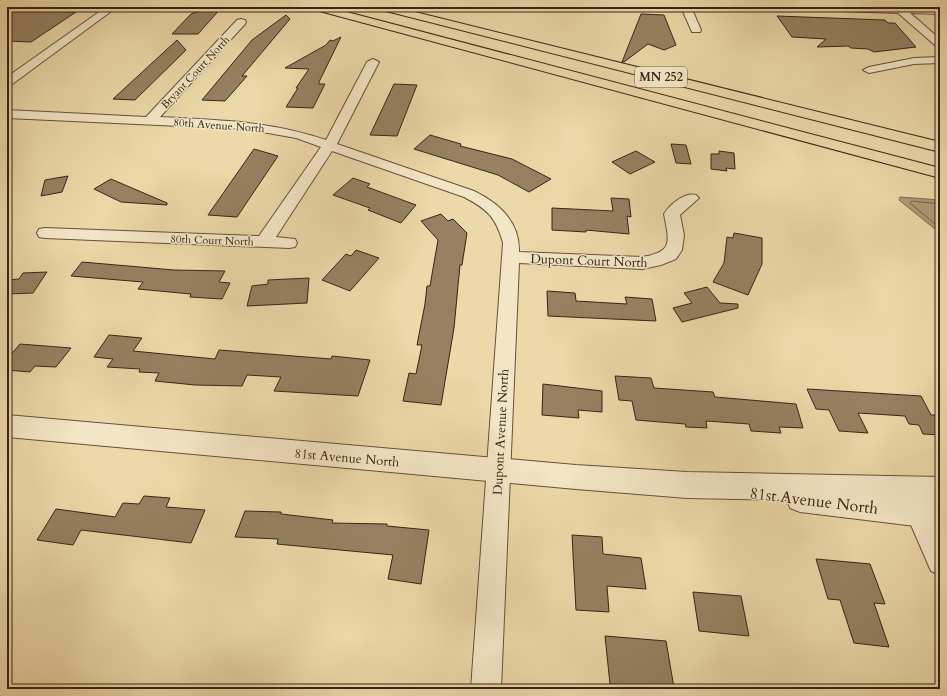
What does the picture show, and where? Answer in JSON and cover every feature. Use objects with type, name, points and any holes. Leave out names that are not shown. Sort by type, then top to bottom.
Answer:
[{"type":"highway","name":"MN 252","points":[[316,7],[940,173]]},
{"type":"highway","name":"MN 252","points":[[382,7],[940,147]]},
{"type":"street","points":[[7,82],[112,7]]},
{"type":"street","points":[[686,7],[696,30]]},
{"type":"street","points":[[814,7],[899,8],[940,11]]},
{"type":"street","points":[[899,8],[940,44]]},
{"type":"street","name":"Bryant Court North","points":[[149,121],[240,22]]},
{"type":"street","points":[[869,70],[914,61],[940,60]]},
{"type":"street","name":"80th Court North","points":[[45,233],[264,242],[329,146],[372,62]]},
{"type":"street","name":"80th Avenue North","points":[[7,114],[263,127],[299,135],[469,194]]},
{"type":"street","name":"Dupont Avenue North","points":[[469,194],[486,202],[499,214],[508,228],[511,243],[486,689]]},
{"type":"street","name":"Dupont Court North","points":[[510,257],[642,263],[657,261],[669,256],[676,247],[676,237],[672,214],[691,198]]},
{"type":"street","points":[[264,242],[289,243]]},
{"type":"street","name":"81st Avenue North","points":[[7,426],[498,471],[687,485],[929,514]]},
{"type":"street","name":"81st Avenue North","points":[[687,485],[906,488],[940,490]]},
{"type":"street","points":[[906,488],[929,514],[940,562]]},
{"type":"water","points":[[900,197],[940,200],[940,233],[899,200]]},
{"type":"building","points":[[211,7],[222,7],[198,34],[172,34],[191,14]]},
{"type":"building","points":[[7,10],[76,12],[31,42],[7,41]]},
{"type":"building","points":[[641,14],[664,15],[676,45],[664,50],[648,44],[622,62]]},
{"type":"building","points":[[286,15],[290,19],[242,76],[247,76],[225,101],[202,100],[252,40]]},
{"type":"building","points":[[777,16],[885,20],[888,23],[895,23],[916,47],[874,52],[868,49],[851,48],[848,46],[817,47],[826,39],[792,37]]},
{"type":"building","points":[[341,37],[319,82],[319,84],[325,84],[313,108],[286,107],[298,88],[296,88],[309,69],[285,68],[326,45],[330,40],[333,41]]},
{"type":"building","points":[[177,40],[186,50],[135,100],[113,99]]},
{"type":"building","points":[[394,84],[417,85],[397,136],[370,135]]},
{"type":"building","points":[[430,135],[461,144],[460,146],[512,159],[551,179],[529,192],[498,175],[414,149]]},
{"type":"building","points":[[671,144],[686,145],[691,164],[676,163]]},
{"type":"building","points":[[254,149],[278,156],[237,217],[208,215]]},
{"type":"building","points":[[636,151],[655,162],[630,174],[612,162]]},
{"type":"building","points":[[719,151],[734,153],[735,169],[726,168],[727,171],[711,169],[711,154],[719,154]]},
{"type":"building","points":[[68,176],[62,192],[41,196],[45,180]]},
{"type":"building","points":[[353,178],[370,184],[367,187],[416,205],[401,223],[368,210],[370,208],[333,195]]},
{"type":"building","points":[[111,179],[167,203],[167,205],[121,202],[94,189]]},
{"type":"building","points":[[611,198],[629,199],[631,217],[627,216],[629,234],[586,230],[586,232],[552,230],[552,208],[613,211]]},
{"type":"building","points":[[441,214],[448,221],[453,219],[467,233],[462,265],[460,265],[454,328],[441,405],[403,401],[409,373],[416,374],[422,345],[417,345],[427,286],[430,286],[438,240],[421,221]]},
{"type":"building","points":[[734,233],[762,238],[762,264],[748,295],[713,282],[724,263],[727,237],[733,238]]},
{"type":"building","points":[[356,250],[379,258],[350,291],[322,280],[346,254],[351,256]]},
{"type":"building","points":[[82,262],[174,270],[225,271],[219,282],[230,283],[222,299],[190,297],[191,294],[138,289],[143,282],[71,276]]},
{"type":"building","points":[[47,272],[33,293],[7,294],[7,280],[19,279],[23,273]]},
{"type":"building","points":[[309,278],[307,303],[247,306],[252,286],[268,284],[268,280]]},
{"type":"building","points":[[707,287],[720,303],[738,304],[738,308],[682,322],[673,308],[692,303],[684,293]]},
{"type":"building","points":[[547,291],[575,293],[576,301],[627,304],[625,297],[652,299],[656,321],[548,316]]},
{"type":"building","points":[[109,335],[142,338],[133,351],[215,359],[219,350],[331,359],[332,356],[370,360],[358,396],[274,391],[281,377],[247,375],[242,386],[195,385],[155,381],[159,373],[139,372],[140,369],[107,367],[113,359],[94,357]]},
{"type":"building","points":[[20,344],[71,348],[56,367],[35,366],[30,372],[7,370],[7,359]]},
{"type":"building","points":[[615,376],[651,378],[654,388],[713,392],[715,397],[796,404],[803,428],[779,427],[781,433],[751,431],[749,424],[706,421],[707,428],[686,427],[685,424],[636,420],[632,401],[619,400]]},
{"type":"building","points":[[543,384],[602,391],[602,412],[578,410],[579,418],[542,415]]},
{"type":"building","points":[[807,389],[921,396],[931,415],[940,415],[940,435],[923,434],[919,425],[909,424],[905,416],[858,413],[868,433],[839,431],[829,410],[816,409]]},
{"type":"building","points":[[144,496],[170,498],[166,507],[205,510],[191,543],[81,530],[73,545],[37,540],[56,509],[115,517],[123,503],[139,504]]},
{"type":"building","points":[[245,511],[281,512],[281,514],[333,520],[332,523],[387,524],[387,526],[429,530],[421,584],[388,579],[393,555],[277,544],[278,539],[235,537]]},
{"type":"building","points":[[572,535],[602,537],[603,554],[641,558],[646,589],[607,586],[609,612],[576,610]]},
{"type":"building","points":[[816,559],[870,564],[885,604],[874,603],[889,647],[854,643],[840,600],[828,599]]},
{"type":"building","points":[[693,592],[741,596],[749,636],[699,631]]},
{"type":"building","points":[[605,636],[666,641],[674,688],[610,684]]}]
